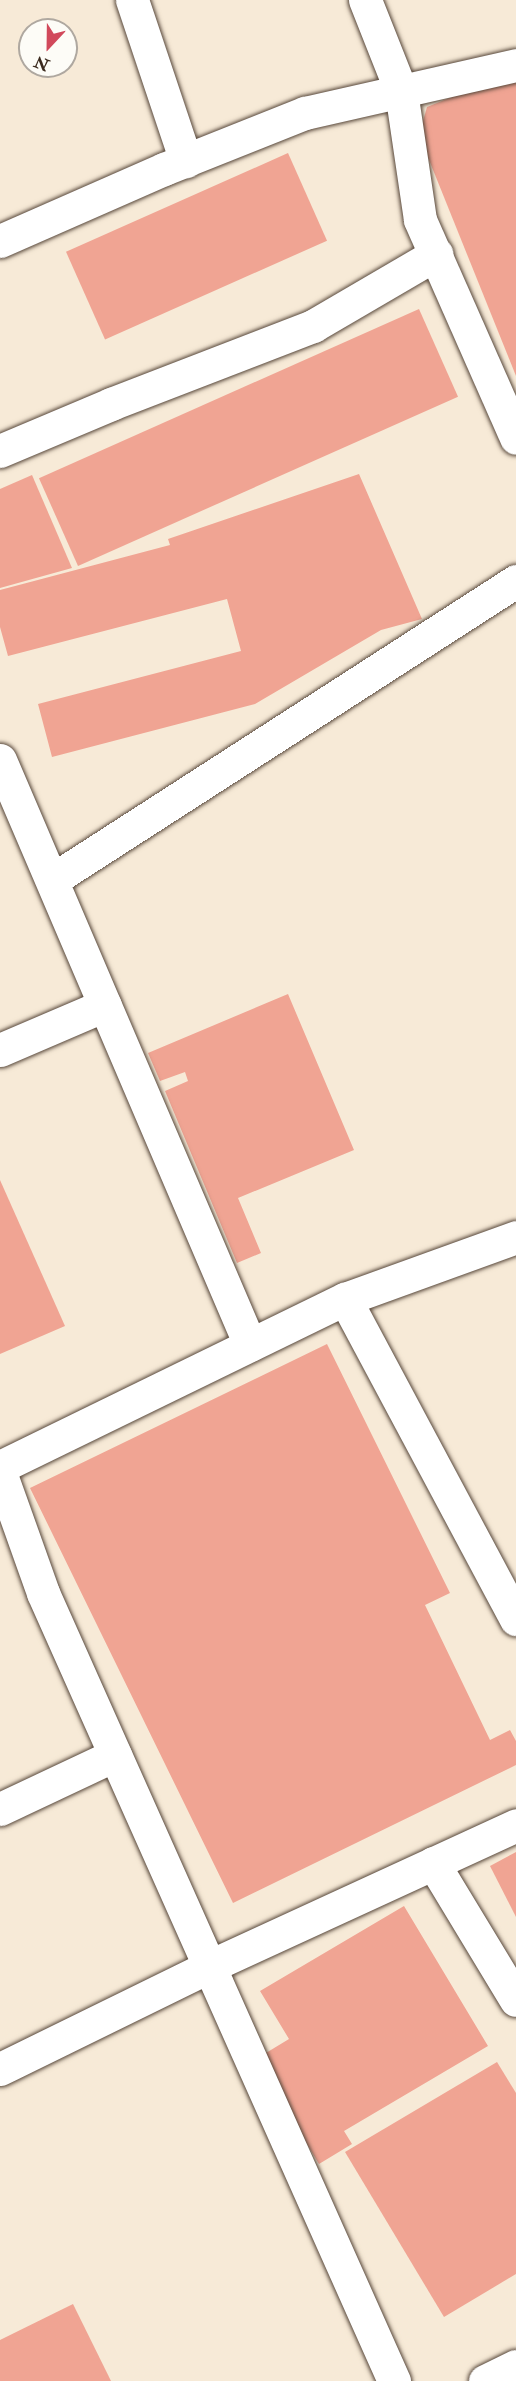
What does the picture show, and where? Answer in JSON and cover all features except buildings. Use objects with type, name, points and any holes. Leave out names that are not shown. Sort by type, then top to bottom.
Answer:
[{"type":"street","points":[[132,0],[186,161]]},
{"type":"street","points":[[365,0],[401,91],[420,220],[516,438]]},
{"type":"street","points":[[0,241],[305,113],[516,65]]},
{"type":"street","points":[[0,451],[111,404],[313,326],[436,254]]},
{"type":"street","points":[[52,880],[516,581]]},
{"type":"street","points":[[0,760],[250,1345]]},
{"type":"street","points":[[0,1050],[105,1005]]},
{"type":"street","points":[[394,2381],[43,1593],[0,1469],[345,1299],[516,1237]]},
{"type":"street","points":[[345,1299],[516,1619]]},
{"type":"street","points":[[0,1809],[116,1755]]},
{"type":"street","points":[[0,2068],[210,1966],[516,1825]]},
{"type":"street","points":[[433,1863],[516,2000]]},
{"type":"street","points":[[485,2381],[516,2366]]}]
